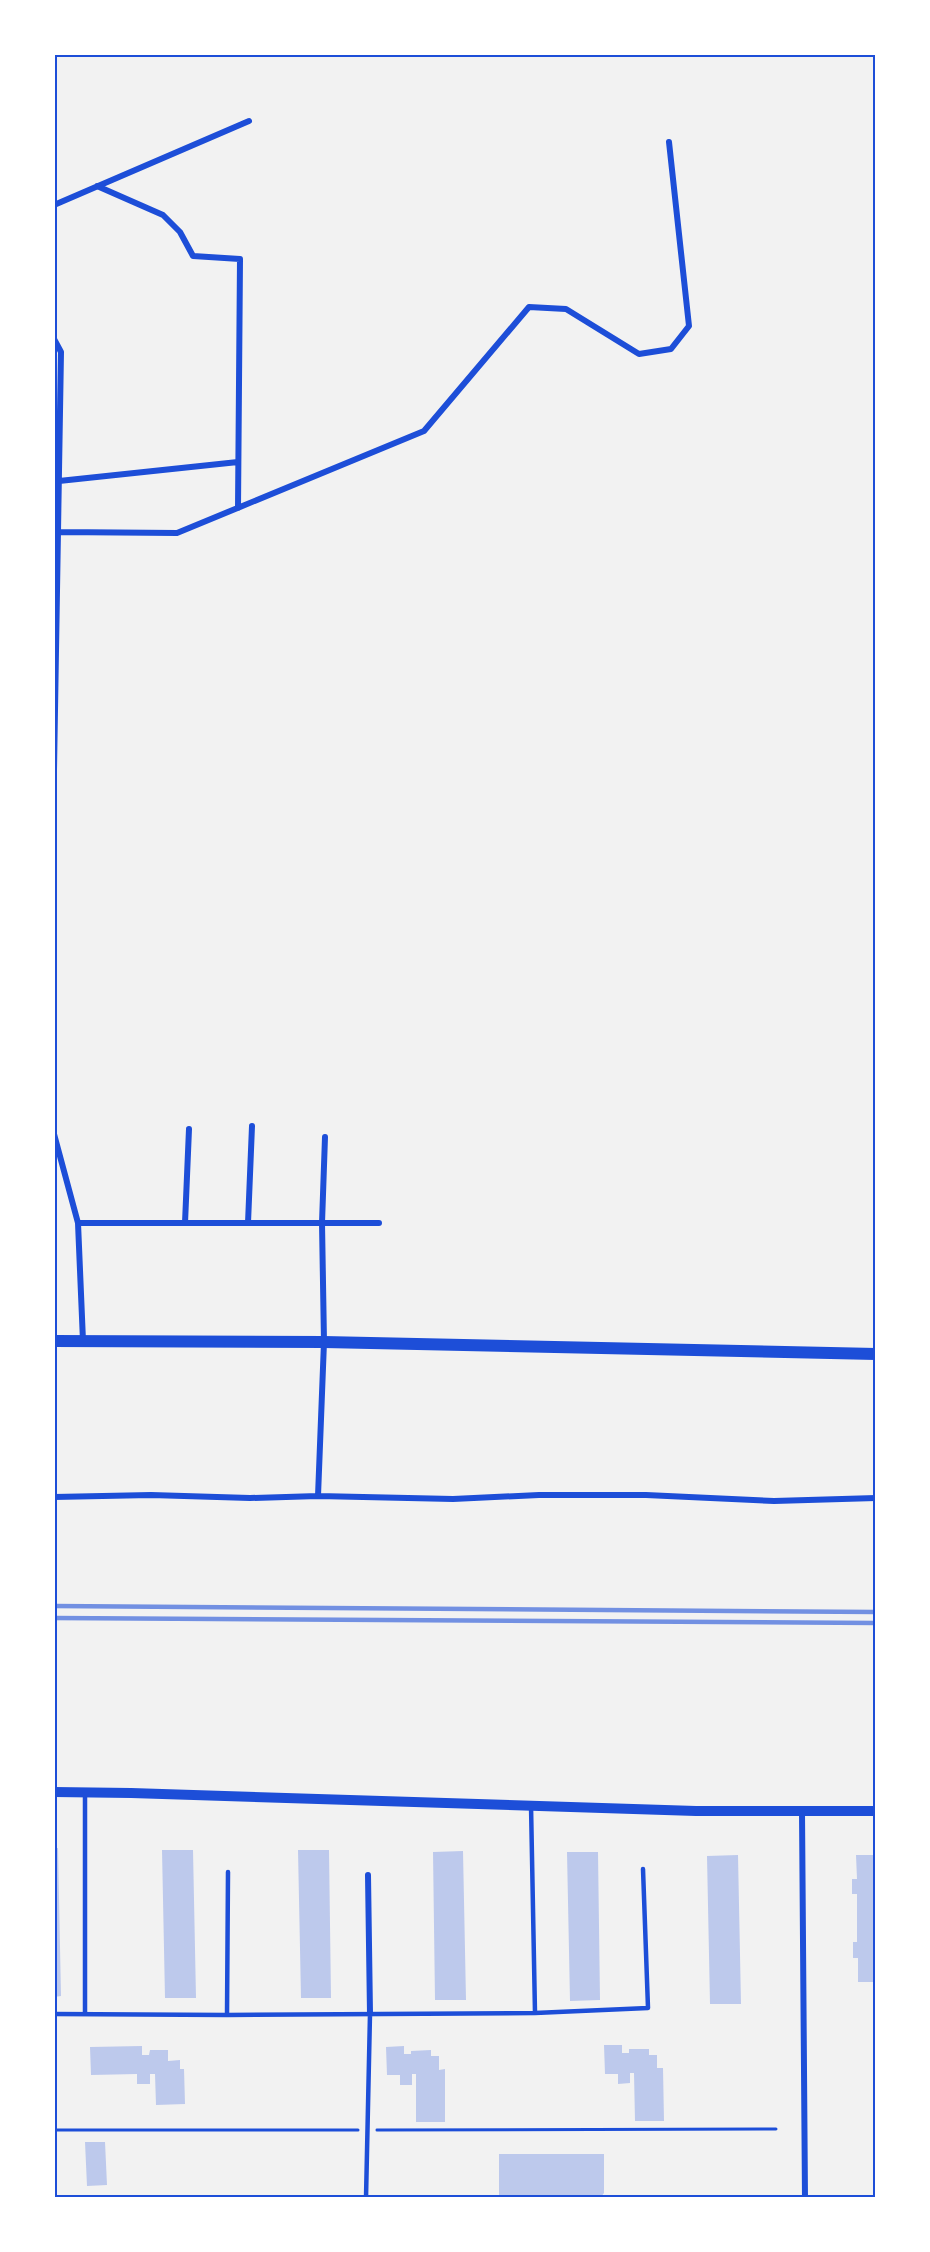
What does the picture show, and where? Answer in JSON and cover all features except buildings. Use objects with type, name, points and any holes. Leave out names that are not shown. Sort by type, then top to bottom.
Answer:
[{"type":"main road","points":[[54,1341],[324,1342],[876,1354]]},
{"type":"street","points":[[54,205],[249,121]]},
{"type":"street","points":[[58,532],[177,533],[424,431],[530,308],[566,309],[639,354],[670,349],[689,326],[669,142]]},
{"type":"street","points":[[98,186],[163,215],[180,232],[193,256],[240,259],[238,508]]},
{"type":"street","points":[[54,339],[61,352],[57,381],[59,481],[54,770]]},
{"type":"street","points":[[59,481],[238,462]]},
{"type":"street","points":[[248,1223],[252,1126]]},
{"type":"street","points":[[185,1223],[189,1129]]},
{"type":"street","points":[[54,1134],[78,1223],[83,1342]]},
{"type":"street","points":[[318,1496],[324,1342],[322,1223],[325,1137]]},
{"type":"street","points":[[78,1223],[379,1223]]},
{"type":"street","points":[[54,1497],[151,1495],[250,1498],[318,1496],[453,1498],[646,1495],[774,1501],[876,1498]]},
{"type":"street","points":[[54,1792],[802,1812],[876,1811]]},
{"type":"street","points":[[802,1812],[805,2198]]},
{"type":"street","points":[[368,1875],[370,2014]]},
{"type":"lane","points":[[85,1792],[85,2014]]},
{"type":"lane","points":[[531,1805],[535,2013]]},
{"type":"lane","points":[[54,2014],[535,2013],[648,2008],[643,1869]]},
{"type":"lane","points":[[227,2015],[228,1872]]},
{"type":"lane","points":[[366,2198],[370,2014]]},
{"type":"path","points":[[54,2130],[776,2128]]},
{"type":"railway","points":[[54,1606],[876,1612]]},
{"type":"railway","points":[[54,1618],[876,1623]]}]
